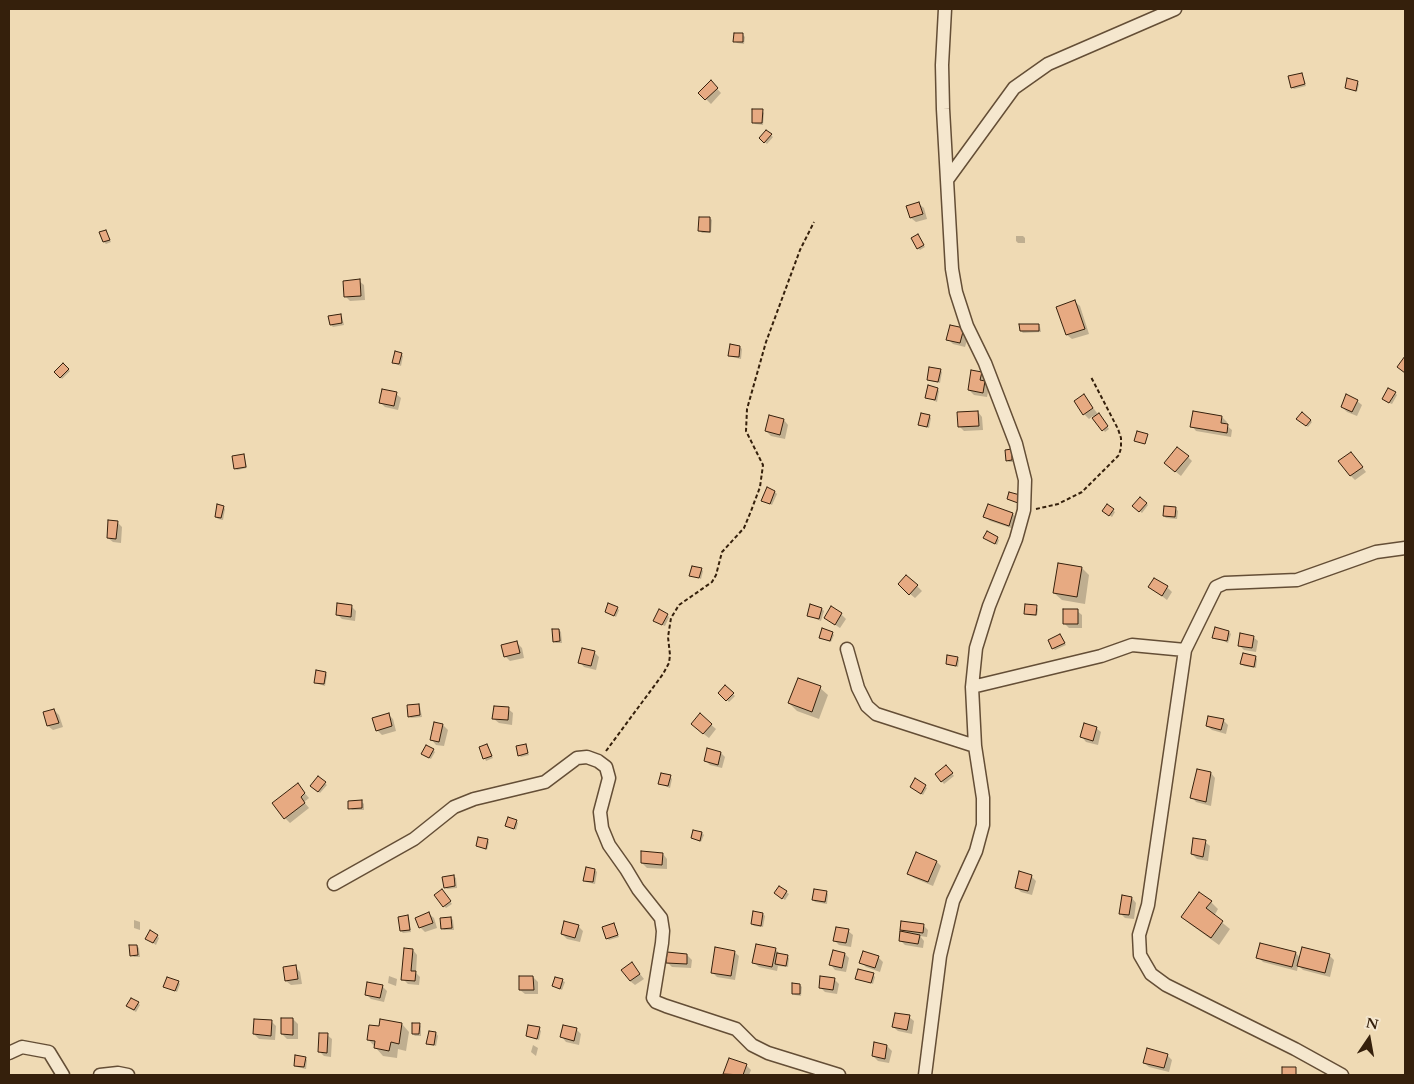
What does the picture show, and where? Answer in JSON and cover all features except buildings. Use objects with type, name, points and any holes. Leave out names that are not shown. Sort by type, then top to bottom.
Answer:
[{"type":"street","points":[[925,1075],[940,956],[953,901],[976,851],[983,825],[983,798],[975,746],[972,687],[976,648],[989,606],[1016,539],[1024,510],[1025,480],[1016,444],[985,363],[967,326],[956,292],[952,269],[942,109],[945,9]]},
{"type":"street","points":[[947,180],[1014,88],[1048,64],[1175,9]]},
{"type":"street","points":[[1342,1075],[1277,1040],[1166,985],[1151,974],[1140,955],[1139,935],[1148,905],[1185,650],[1216,587],[1225,583],[1297,580],[1376,552],[1405,548]]},
{"type":"street","points":[[972,687],[1101,656],[1132,645],[1185,650]]},
{"type":"street","points":[[847,650],[858,688],[866,706],[876,714],[975,746]]},
{"type":"street","points":[[334,884],[414,839],[454,807],[474,799],[545,782],[577,758],[587,757],[598,760],[606,767],[609,778],[600,812],[602,828],[609,846],[660,918],[663,931],[653,998],[656,1002],[736,1029],[752,1045],[768,1053],[839,1075]]},
{"type":"street","points":[[9,1054],[22,1047],[49,1052],[63,1075]]},
{"type":"street","points":[[100,1075],[118,1072],[128,1075]]},
{"type":"path","points":[[598,760],[663,674],[670,655],[668,637],[671,618],[679,605],[712,582],[716,575],[722,552],[744,528],[751,511],[760,487],[763,465],[746,430],[747,409],[766,342],[800,250],[814,222]]},
{"type":"path","points":[[1024,510],[1058,504],[1082,492],[1119,455],[1121,438],[1091,377]]}]
